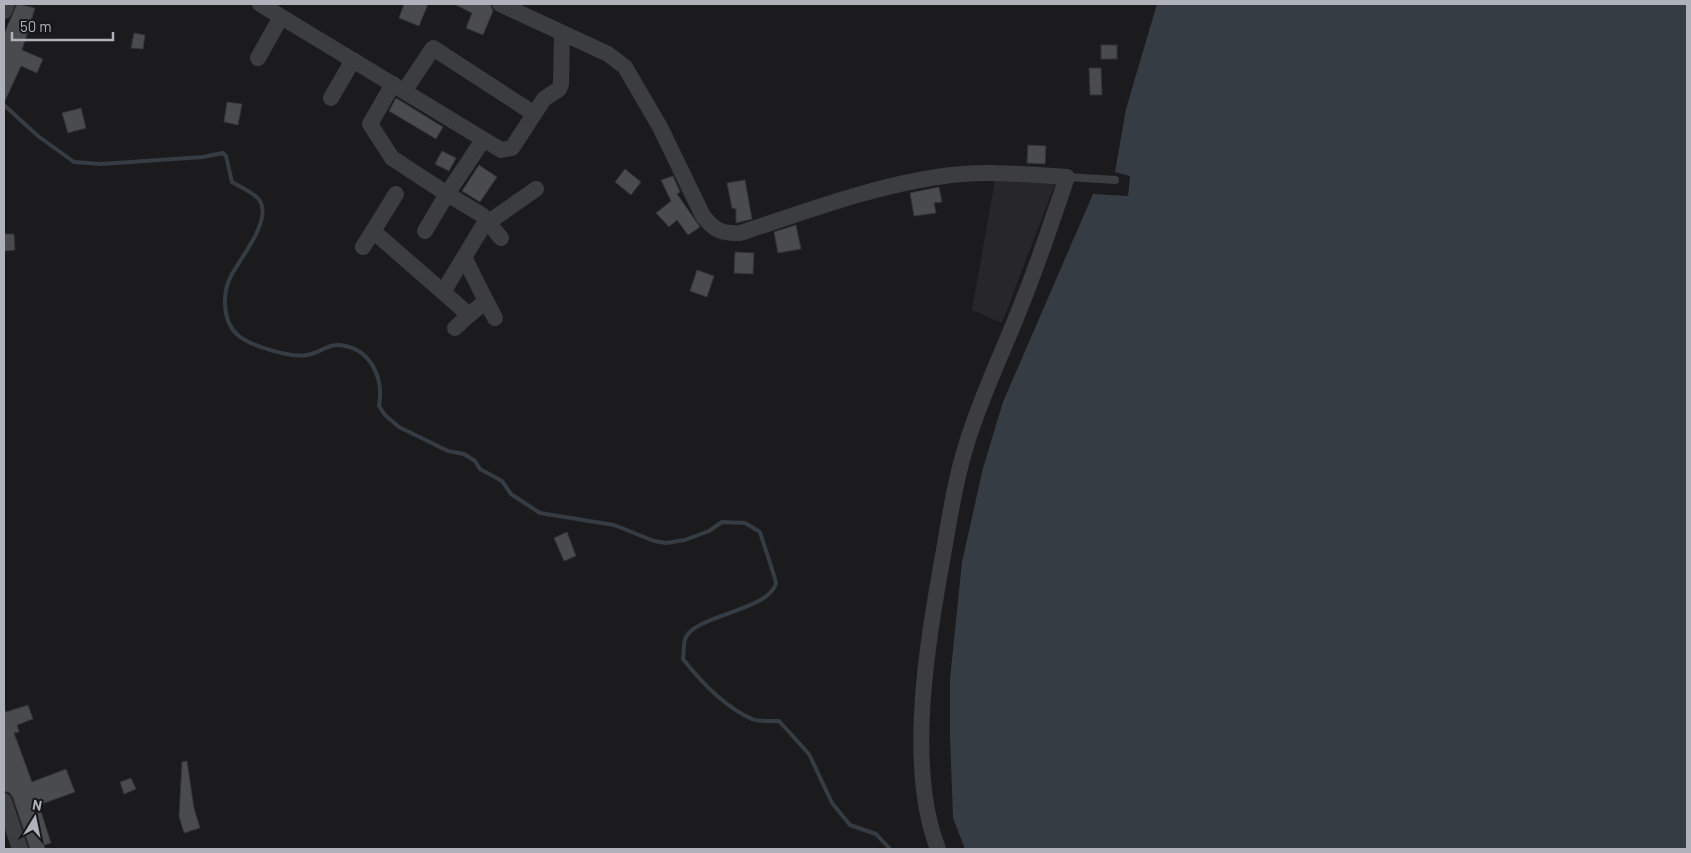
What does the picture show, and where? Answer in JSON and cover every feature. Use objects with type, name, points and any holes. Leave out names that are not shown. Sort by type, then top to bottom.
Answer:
[{"type":"street","points":[[4,11],[7,4]]},
{"type":"street","points":[[260,4],[501,150],[512,148],[544,98],[559,89],[561,84],[562,33]]},
{"type":"street","points":[[500,4],[608,54],[625,67],[660,127],[703,216],[712,228],[724,234],[740,233],[851,198],[938,176],[972,173],[1067,177],[1024,299],[968,438],[955,486],[926,651],[922,728],[924,781],[932,834],[938,849]]},
{"type":"street","points":[[258,58],[281,17]]},
{"type":"street","points":[[501,238],[482,215],[392,158],[370,124],[433,48],[533,113]]},
{"type":"street","points":[[331,98],[353,60]]},
{"type":"street","points":[[424,231],[483,140]]},
{"type":"street","points":[[442,292],[483,226],[489,224],[536,189]]},
{"type":"street","points":[[363,247],[396,194]]},
{"type":"street","points":[[374,230],[469,315]]},
{"type":"street","points":[[464,257],[496,318]]},
{"type":"street","points":[[455,328],[486,301]]},
{"type":"street","points":[[4,801],[20,849]]},
{"type":"lane","points":[[1067,177],[1115,180]]},
{"type":"shaded area","points":[[1157,4],[1687,4],[1687,849],[965,849],[953,818],[950,679],[962,562],[983,468],[1003,402],[1093,194],[1128,196],[1130,176],[1115,172],[1126,109]]},
{"type":"shaded area","points":[[995,180],[1055,184],[1002,323],[972,310]]},
{"type":"building","points":[[17,4],[35,8],[22,50],[43,59],[37,73],[21,66],[4,103],[4,34]]},
{"type":"building","points":[[404,4],[428,4],[419,26],[399,18]]},
{"type":"building","points":[[454,4],[490,4],[493,11],[483,35],[466,28],[472,13]]},
{"type":"building","points":[[134,33],[145,35],[143,49],[131,48]]},
{"type":"building","points":[[1101,45],[1117,45],[1117,59],[1101,59]]},
{"type":"building","points":[[1089,68],[1101,68],[1102,95],[1090,95]]},
{"type":"building","points":[[396,98],[443,127],[436,139],[389,111]]},
{"type":"building","points":[[227,102],[242,104],[238,125],[224,122]]},
{"type":"building","points":[[81,108],[86,128],[68,133],[62,113]]},
{"type":"building","points":[[1028,145],[1046,146],[1045,164],[1027,163]]},
{"type":"building","points":[[442,151],[456,158],[449,171],[435,164]]},
{"type":"building","points":[[479,165],[497,177],[480,202],[462,191]]},
{"type":"building","points":[[625,169],[641,182],[631,195],[615,182]]},
{"type":"building","points":[[673,176],[680,192],[677,194],[700,227],[688,235],[677,220],[669,227],[656,213],[671,201],[661,180]]},
{"type":"building","points":[[745,180],[752,219],[736,223],[736,209],[732,208],[727,183]]},
{"type":"building","points":[[939,187],[942,202],[934,203],[936,213],[914,216],[910,193]]},
{"type":"building","points":[[796,225],[801,249],[778,253],[774,232]]},
{"type":"building","points":[[4,234],[14,234],[15,250],[4,251]]},
{"type":"building","points":[[735,252],[754,253],[753,274],[734,273]]},
{"type":"building","points":[[697,270],[714,276],[707,297],[690,291]]},
{"type":"building","points":[[567,532],[576,556],[564,561],[554,538]]},
{"type":"building","points":[[28,705],[33,719],[17,725],[19,732],[14,733],[32,782],[66,769],[75,792],[39,805],[51,843],[44,845],[45,849],[30,849],[13,798],[10,793],[4,791],[4,708],[6,712]]},
{"type":"building","points":[[187,761],[194,808],[200,828],[184,833],[179,816],[182,762]]},
{"type":"building","points":[[131,778],[136,789],[124,794],[120,782]]},
{"type":"waterway","points":[[4,105],[38,136],[74,162],[101,164],[203,157],[223,153],[226,156],[232,182],[255,195],[263,209],[258,229],[231,276],[226,291],[225,307],[229,324],[233,330],[252,344],[291,355],[311,354],[335,345],[350,347],[359,352],[367,358],[377,375],[380,395],[379,406],[385,415],[399,427],[448,451],[464,454],[475,461],[480,469],[502,481],[511,494],[540,513],[614,525],[654,541],[666,543],[685,540],[709,531],[722,522],[745,523],[760,532],[776,583],[771,592],[761,600],[693,629],[685,639],[683,659],[706,685],[732,708],[755,720],[779,721],[809,754],[832,803],[850,825],[876,834],[890,849]]}]
